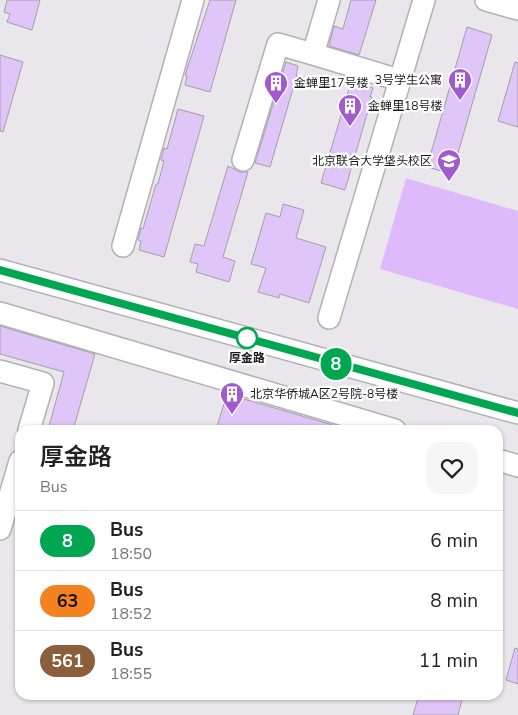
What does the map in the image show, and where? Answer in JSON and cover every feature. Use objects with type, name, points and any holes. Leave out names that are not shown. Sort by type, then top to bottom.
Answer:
[{"type":"street","points":[[123,246],[193,0]]},
{"type":"street","points":[[313,54],[329,0]]},
{"type":"street","points":[[329,318],[424,0]]},
{"type":"street","points":[[486,0],[518,9]]},
{"type":"street","points":[[243,160],[278,44],[399,80]]},
{"type":"street","points":[[0,270],[518,413]]},
{"type":"street","points":[[0,313],[378,425]]},
{"type":"street","points":[[0,371],[43,383],[30,425]]},
{"type":"street","points":[[503,462],[518,466]]},
{"type":"street","points":[[0,529],[15,478]]},
{"type":"shaded area","points":[[406,178],[518,211],[518,309],[380,269]]},
{"type":"building","points":[[7,0],[40,0],[32,30],[7,22],[10,14],[4,12]]},
{"type":"building","points":[[210,0],[236,0],[210,92],[185,85],[187,76],[185,75]]},
{"type":"building","points":[[351,0],[376,0],[359,55],[329,46],[334,26],[343,29]]},
{"type":"building","name":"3号学生公寓","points":[[467,27],[492,35],[452,174],[427,167]]},
{"type":"building","points":[[0,55],[23,62],[3,132],[0,131]]},
{"type":"building","name":"金蝉里17号楼","points":[[286,62],[298,66],[297,75],[270,167],[255,163]]},
{"type":"building","points":[[515,62],[518,63],[518,127],[498,121]]},
{"type":"building","name":"金蝉里18号楼","points":[[351,82],[373,88],[345,190],[321,183]]},
{"type":"building","points":[[178,109],[204,116],[164,257],[139,250],[141,241],[138,240],[156,184],[158,184],[164,161],[161,160],[164,148],[167,149]]},
{"type":"building","points":[[228,166],[240,172],[248,172],[223,257],[235,261],[229,282],[196,272],[198,264],[190,262],[195,244],[204,246]]},
{"type":"building","points":[[283,204],[304,210],[296,238],[326,247],[309,303],[280,294],[279,298],[258,292],[266,268],[251,264],[266,213],[280,217]]},
{"type":"building","points":[[0,326],[95,354],[74,425],[49,425],[64,372],[0,354]]},
{"type":"building","points":[[227,394],[333,425],[218,425]]},
{"type":"building","points":[[515,648],[518,649],[518,684],[506,680]]},
{"type":"building","points":[[418,700],[462,700],[458,715],[413,715]]},
{"type":"bus line","name":"8","points":[[0,270],[518,413]]},
{"type":"place","name":"3号学生公寓","points":[[460,101]]},
{"type":"place","name":"金蝉里17号楼","points":[[276,104]]},
{"type":"place","name":"金蝉里18号楼","points":[[350,127]]},
{"type":"place","name":"北京联合大学垡头校区","points":[[449,182]]},
{"type":"place","name":"厚金路","points":[[247,338]]},
{"type":"place","name":"北京华侨城A区2号院-8号楼","points":[[232,415]]}]
